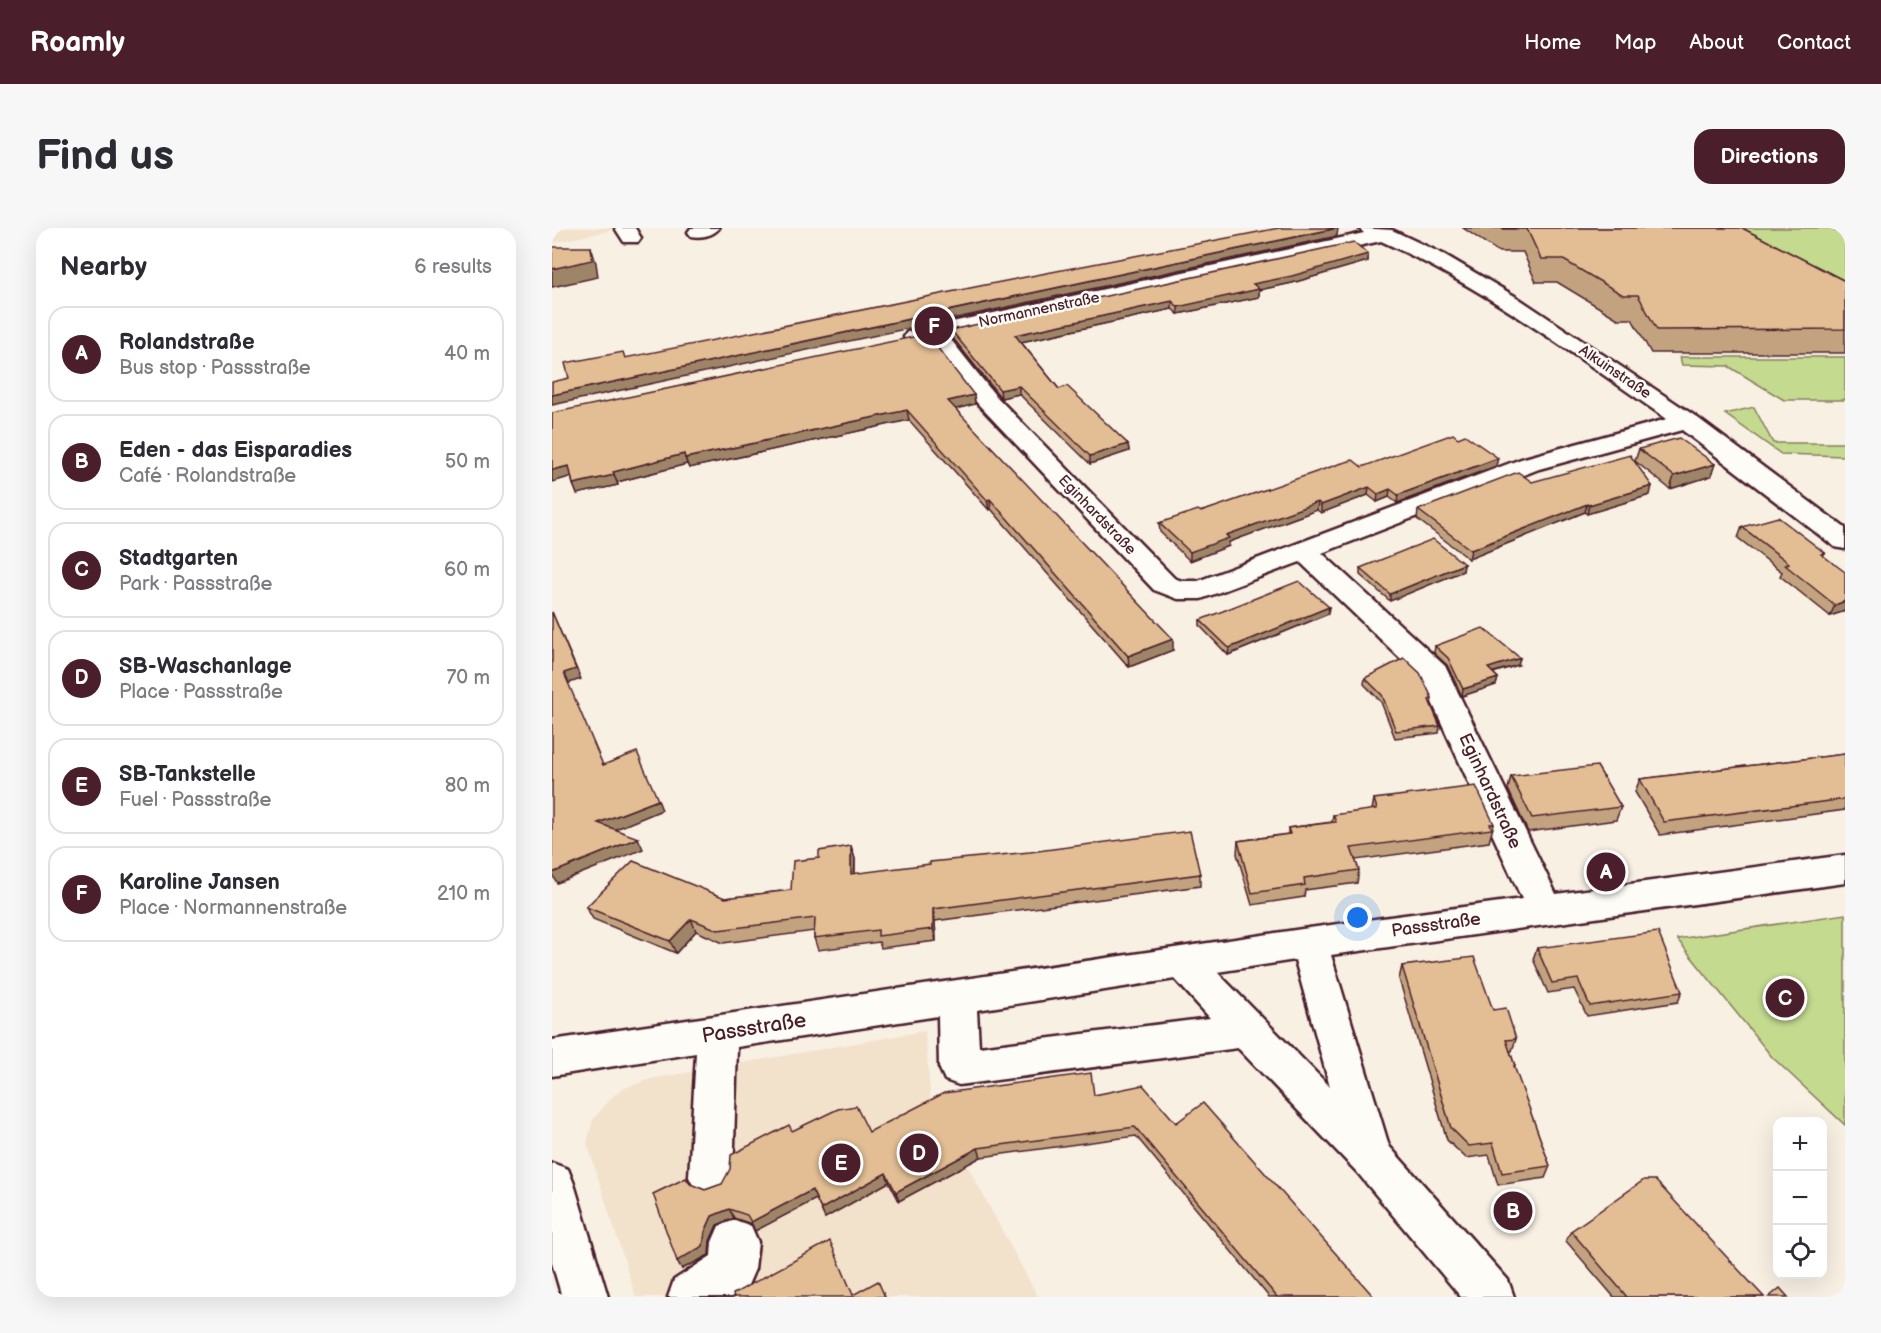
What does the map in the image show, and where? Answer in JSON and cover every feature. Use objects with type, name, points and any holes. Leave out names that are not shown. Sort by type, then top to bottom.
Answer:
[{"type":"street","name":"Normannenstraße","points":[[899,341],[1258,262],[1377,231]]},
{"type":"street","name":"Alkuinstraße","points":[[1377,231],[1438,259],[1511,302],[1686,421],[1845,541]]},
{"type":"street","name":"Eginhardstraße","points":[[934,333],[986,399],[1164,584],[1178,590],[1201,590],[1530,464],[1686,421]]},
{"type":"street","name":"Eginhardstraße","points":[[1303,550],[1434,673],[1545,910]]},
{"type":"street","name":"Passstraße","points":[[552,1058],[1309,943],[1845,869]]},
{"type":"street","points":[[1309,943],[1372,1158]]},
{"type":"street","points":[[1184,963],[1246,1030],[1372,1158],[1491,1297]]},
{"type":"street","points":[[957,997],[959,1068],[1246,1030]]},
{"type":"street","points":[[711,1177],[717,1034]]},
{"type":"street","points":[[552,1184],[585,1297]]},
{"type":"street","points":[[691,1297],[732,1269],[735,1242]]},
{"type":"shaded area","points":[[552,228],[621,228],[552,243]]},
{"type":"shaded area","points":[[925,1031],[931,1104],[934,1104],[1038,1297],[636,1297],[587,1143],[593,1120],[611,1098],[622,1089],[651,1079]]},
{"type":"green space","points":[[1673,228],[1845,228],[1845,320]]},
{"type":"green space","points":[[1680,357],[1845,357],[1845,400],[1784,400],[1728,366],[1682,365]]},
{"type":"green space","points":[[1754,407],[1773,443],[1845,443],[1845,456],[1781,454],[1725,414]]},
{"type":"green space","points":[[1845,914],[1845,1125],[1772,1057],[1677,939]]},
{"type":"building","points":[[1279,228],[1337,228],[552,395],[552,382],[569,378],[565,363],[623,352],[625,358]]},
{"type":"building","points":[[1501,228],[1742,228],[1845,281],[1845,329],[1657,330],[1638,295],[1623,295],[1562,259],[1541,259],[1527,229]]},
{"type":"building","points":[[1354,242],[1368,254],[1292,276],[1253,284],[1259,289],[1178,307],[1172,301],[1015,335],[1059,389],[1067,386],[1128,444],[1090,456],[1019,386],[1000,390],[951,330]]},
{"type":"building","points":[[552,247],[591,247],[592,260],[552,269]]},
{"type":"building","points":[[927,334],[974,395],[948,401],[1173,639],[1128,656],[990,499],[987,500],[907,410],[685,458],[684,454],[613,472],[614,475],[573,484],[569,466],[552,470],[552,413]]},
{"type":"building","points":[[1453,434],[1458,438],[1465,435],[1498,458],[1398,495],[1390,489],[1378,494],[1369,487],[1321,505],[1318,502],[1226,535],[1229,538],[1190,552],[1159,523],[1198,510],[1201,512],[1353,460],[1362,467]]},
{"type":"building","points":[[1679,438],[1715,464],[1674,476],[1639,449]]},
{"type":"building","points":[[1630,455],[1652,486],[1587,504],[1471,550],[1418,510],[1518,472],[1532,482]]},
{"type":"building","points":[[1778,517],[1825,553],[1821,554],[1845,572],[1845,601],[1835,605],[1785,565],[1789,563],[1742,527]]},
{"type":"building","points":[[1433,539],[1464,564],[1390,594],[1360,568]]},
{"type":"building","points":[[1299,581],[1329,607],[1229,648],[1200,620]]},
{"type":"building","points":[[552,612],[576,669],[564,673],[603,765],[637,752],[658,800],[598,823],[638,838],[552,873]]},
{"type":"building","points":[[1483,628],[1520,658],[1488,668],[1498,678],[1463,689],[1448,658],[1435,646]]},
{"type":"building","points":[[1404,658],[1420,673],[1432,698],[1429,700],[1440,726],[1396,731],[1382,695],[1365,678]]},
{"type":"building","points":[[1845,754],[1845,799],[1664,822],[1640,779]]},
{"type":"building","points":[[1597,766],[1621,807],[1532,818],[1511,776]]},
{"type":"building","points":[[1476,786],[1494,824],[1490,824],[1492,829],[1351,848],[1359,870],[1304,878],[1305,885],[1252,893],[1238,841],[1290,834],[1288,828],[1336,822],[1333,815],[1377,809],[1374,799]]},
{"type":"building","points":[[1190,831],[1200,874],[933,909],[933,929],[878,936],[878,930],[814,938],[815,918],[718,930],[691,919],[670,941],[586,907],[633,861],[725,898],[791,890],[793,861],[819,858],[819,851],[851,846],[851,874],[930,864],[930,862],[1030,852]]},
{"type":"building","points":[[1658,932],[1682,992],[1590,1006],[1578,979],[1552,983],[1537,948]]},
{"type":"building","points":[[1474,957],[1493,1010],[1506,1008],[1516,1039],[1506,1040],[1550,1166],[1502,1173],[1493,1143],[1469,1146],[1451,1128],[1402,966]]},
{"type":"building","points":[[1091,1073],[1094,1095],[1143,1085],[1176,1123],[1203,1103],[1374,1297],[1277,1297],[1135,1127],[978,1148],[896,1192],[886,1173],[821,1209],[812,1190],[751,1222],[747,1215],[729,1209],[712,1216],[705,1232],[703,1246],[677,1261],[653,1194],[686,1178],[690,1184],[705,1190],[722,1184],[730,1169],[731,1155],[789,1125],[792,1131],[838,1109],[856,1106],[869,1132],[944,1093]]},
{"type":"building","points":[[1644,1180],[1655,1180],[1764,1297],[1627,1297],[1571,1231]]},
{"type":"building","points":[[830,1241],[853,1295],[878,1281],[885,1297],[734,1297],[733,1294]]},
{"type":"building","points":[[1780,1288],[1788,1297],[1769,1297]]},
{"type":"place","name":"Karoline Jansen","points":[[934,326]]},
{"type":"place","name":"Rolandstraße","points":[[1606,872]]},
{"type":"place","name":"Stadtgarten","points":[[1785,998]]},
{"type":"place","name":"SB-Waschanlage","points":[[919,1153]]},
{"type":"place","name":"SB-Tankstelle","points":[[841,1163]]},
{"type":"place","name":"Eden - das Eisparadies","points":[[1513,1211]]}]
